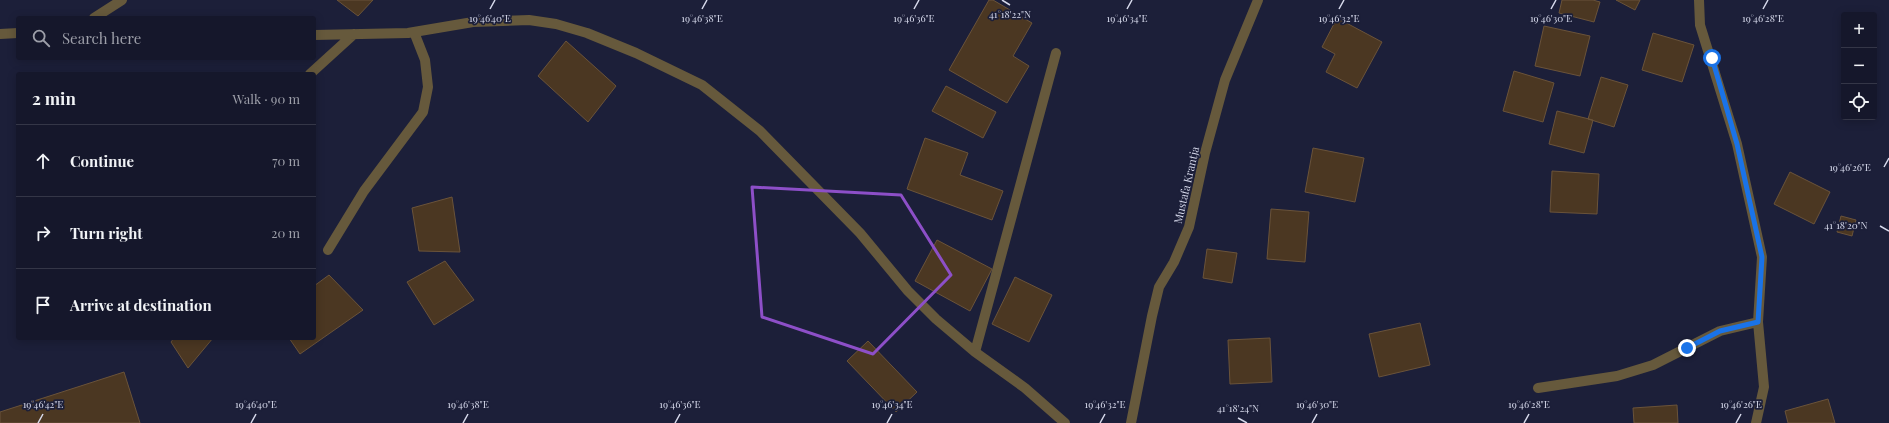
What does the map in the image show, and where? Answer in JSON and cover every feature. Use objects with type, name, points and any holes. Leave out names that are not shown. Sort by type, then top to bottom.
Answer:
[{"type":"street","points":[[97,16],[122,0]]},
{"type":"street","name":"Mustafa Krantja","points":[[1131,423],[1159,287],[1174,262],[1189,227],[1205,153],[1225,80],[1258,0]]},
{"type":"street","points":[[1699,0],[1700,25],[1737,144],[1762,257],[1758,322],[1764,387],[1756,423]]},
{"type":"street","points":[[316,35],[414,32],[473,22],[529,20],[556,24],[586,33],[629,50],[702,85],[760,131],[860,233],[908,291],[936,319],[975,352],[1025,388],[1065,423]]},
{"type":"street","points":[[0,34],[16,32]]},
{"type":"street","points":[[328,250],[364,191],[423,112],[428,87],[426,60],[414,32]]},
{"type":"street","points":[[312,72],[354,34]]},
{"type":"street","points":[[975,352],[1056,53]]},
{"type":"street","points":[[1538,388],[1617,376],[1653,365],[1720,331],[1758,322]]},
{"type":"highlighted area","points":[[752,187],[901,195],[951,275],[873,354],[762,317]]},
{"type":"building","points":[[337,0],[373,0],[358,16]]},
{"type":"building","points":[[989,0],[993,0],[1032,23],[1013,56],[1029,66],[1007,103],[949,70]]},
{"type":"building","points":[[1562,0],[1593,0],[1600,2],[1594,22],[1559,13]]},
{"type":"building","points":[[1616,0],[1640,0],[1635,10]]},
{"type":"building","points":[[1337,18],[1382,42],[1357,88],[1326,72],[1335,54],[1322,47]]},
{"type":"building","points":[[1544,26],[1590,36],[1580,76],[1535,66]]},
{"type":"building","points":[[1653,33],[1694,45],[1682,82],[1642,70]]},
{"type":"building","points":[[566,41],[616,86],[588,122],[538,76]]},
{"type":"building","points":[[1514,71],[1554,83],[1543,122],[1503,111]]},
{"type":"building","points":[[1601,77],[1628,85],[1614,127],[1588,119]]},
{"type":"building","points":[[946,86],[996,112],[983,138],[932,111]]},
{"type":"building","points":[[1557,111],[1593,120],[1584,153],[1549,144]]},
{"type":"building","points":[[925,138],[968,153],[960,175],[1003,191],[992,220],[907,189]]},
{"type":"building","points":[[1313,148],[1364,158],[1355,202],[1305,192]]},
{"type":"building","points":[[1552,171],[1599,174],[1597,214],[1550,212]]},
{"type":"building","points":[[1790,172],[1830,192],[1814,224],[1774,204]]},
{"type":"building","points":[[452,197],[460,252],[419,251],[412,208]]},
{"type":"building","points":[[1271,209],[1309,212],[1305,262],[1267,259]]},
{"type":"building","points":[[1841,216],[1856,220],[1852,236],[1837,232]]},
{"type":"building","points":[[937,240],[992,269],[970,311],[915,281]]},
{"type":"building","points":[[1207,249],[1237,253],[1232,283],[1203,278]]},
{"type":"building","points":[[445,261],[474,300],[434,325],[407,282]]},
{"type":"building","points":[[329,275],[363,310],[300,354],[290,340],[316,340],[316,285]]},
{"type":"building","points":[[1015,277],[1052,295],[1029,342],[992,324]]},
{"type":"building","points":[[1420,323],[1430,365],[1379,377],[1369,334]]},
{"type":"building","points":[[1270,338],[1272,382],[1230,384],[1228,340]]},
{"type":"building","points":[[172,340],[211,340],[188,368],[171,342]]},
{"type":"building","points":[[868,341],[917,392],[896,412],[847,361]]},
{"type":"building","points":[[124,372],[140,423],[0,423],[0,412]]},
{"type":"building","points":[[1828,399],[1835,423],[1788,423],[1785,411]]},
{"type":"building","points":[[1677,405],[1678,423],[1634,423],[1633,408]]},
{"type":"route","points":[[1687,348],[1720,331],[1758,322],[1761,289],[1762,257],[1748,188],[1712,58]]}]
